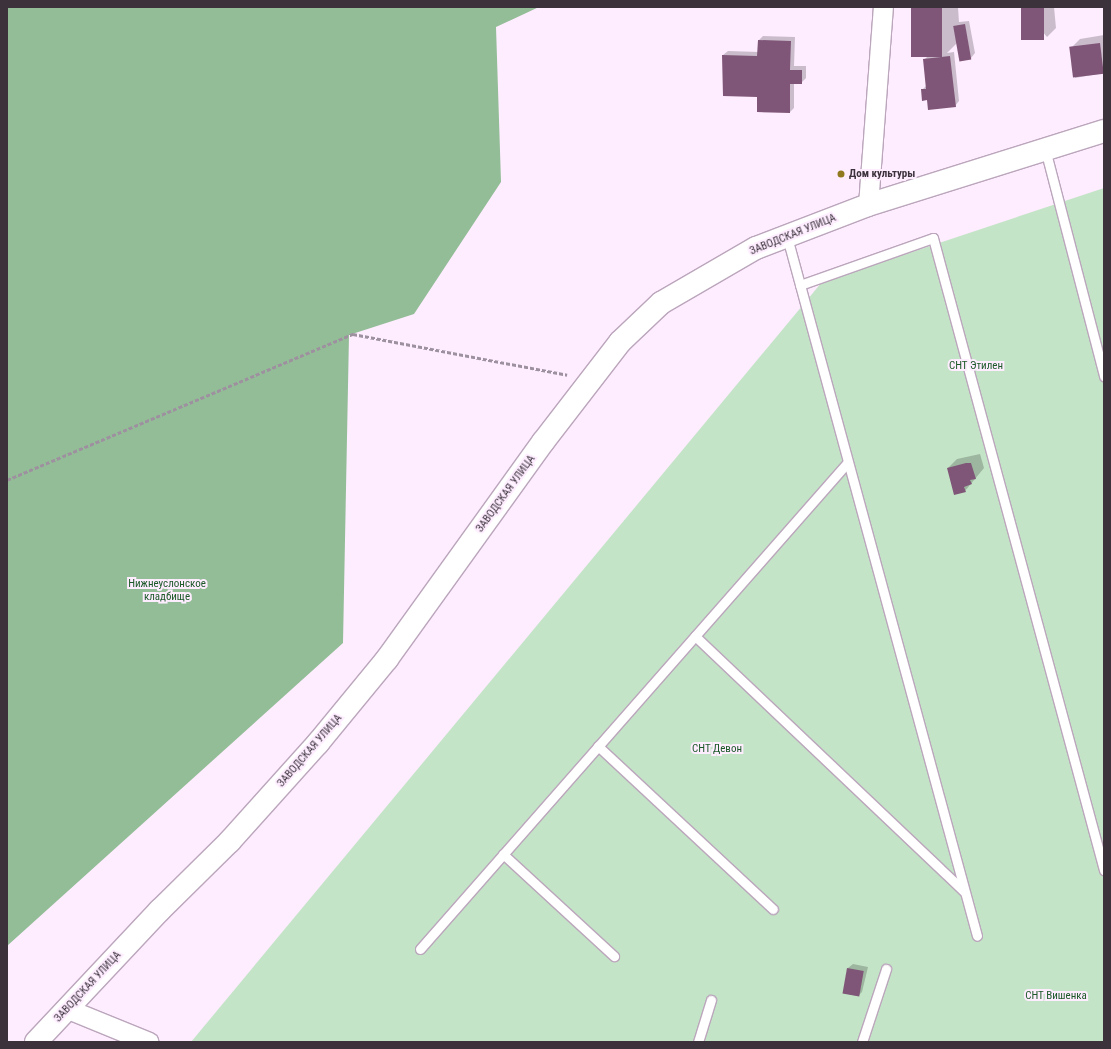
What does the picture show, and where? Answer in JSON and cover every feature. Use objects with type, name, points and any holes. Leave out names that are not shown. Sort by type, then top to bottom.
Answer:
[{"type":"street","points":[[868,205],[883,7]]},
{"type":"street","name":"ЗАВОДСКАЯ УЛИЦА","points":[[36,1042],[160,910],[230,841],[318,743],[387,659],[620,342],[661,302],[756,248],[868,205],[1045,148],[1104,131]]},
{"type":"street","points":[[68,1009],[149,1042]]},
{"type":"lane","points":[[1045,148],[1104,376]]},
{"type":"lane","points":[[787,237],[976,936]]},
{"type":"lane","points":[[800,285],[933,238],[1104,870]]},
{"type":"lane","points":[[420,949],[848,462]]},
{"type":"lane","points":[[695,636],[965,891]]},
{"type":"lane","points":[[598,746],[773,909]]},
{"type":"lane","points":[[503,854],[614,956]]},
{"type":"lane","points":[[862,1042],[886,969]]},
{"type":"lane","points":[[698,1042],[711,1000]]},
{"type":"path","points":[[7,480],[353,334],[591,380]]},
{"type":"green space","name":"Нижнеуслонское кладбище","points":[[7,7],[539,7],[496,27],[501,182],[414,314],[349,335],[343,643],[7,946]]},
{"type":"green space","points":[[1104,188],[1104,1042],[191,1042],[822,282]]},
{"type":"building","points":[[911,7],[942,7],[942,57],[911,57]]},
{"type":"building","points":[[1021,7],[1044,7],[1044,40],[1021,40]]},
{"type":"building","points":[[965,24],[971,59],[959,62],[953,26]]},
{"type":"building","points":[[758,40],[791,41],[790,70],[802,70],[802,84],[790,84],[790,113],[757,112],[757,97],[723,96],[722,55],[757,56]]},
{"type":"building","points":[[1100,43],[1104,74],[1073,78],[1069,47]]},
{"type":"building","points":[[950,56],[956,107],[928,110],[927,100],[922,101],[921,89],[926,89],[923,59]]},
{"type":"building","points":[[971,463],[976,479],[970,480],[972,484],[964,487],[966,492],[954,495],[947,468]]},
{"type":"building","points":[[847,968],[864,971],[859,997],[842,994]]},
{"type":"place","name":"Дом культуры","points":[[841,174]]},
{"type":"park label","name":"СНТ Этилен","points":[[976,366]]},
{"type":"park label","name":"СНТ Девон","points":[[717,749]]},
{"type":"park label","name":"СНТ Вишенка","points":[[1056,996]]}]
